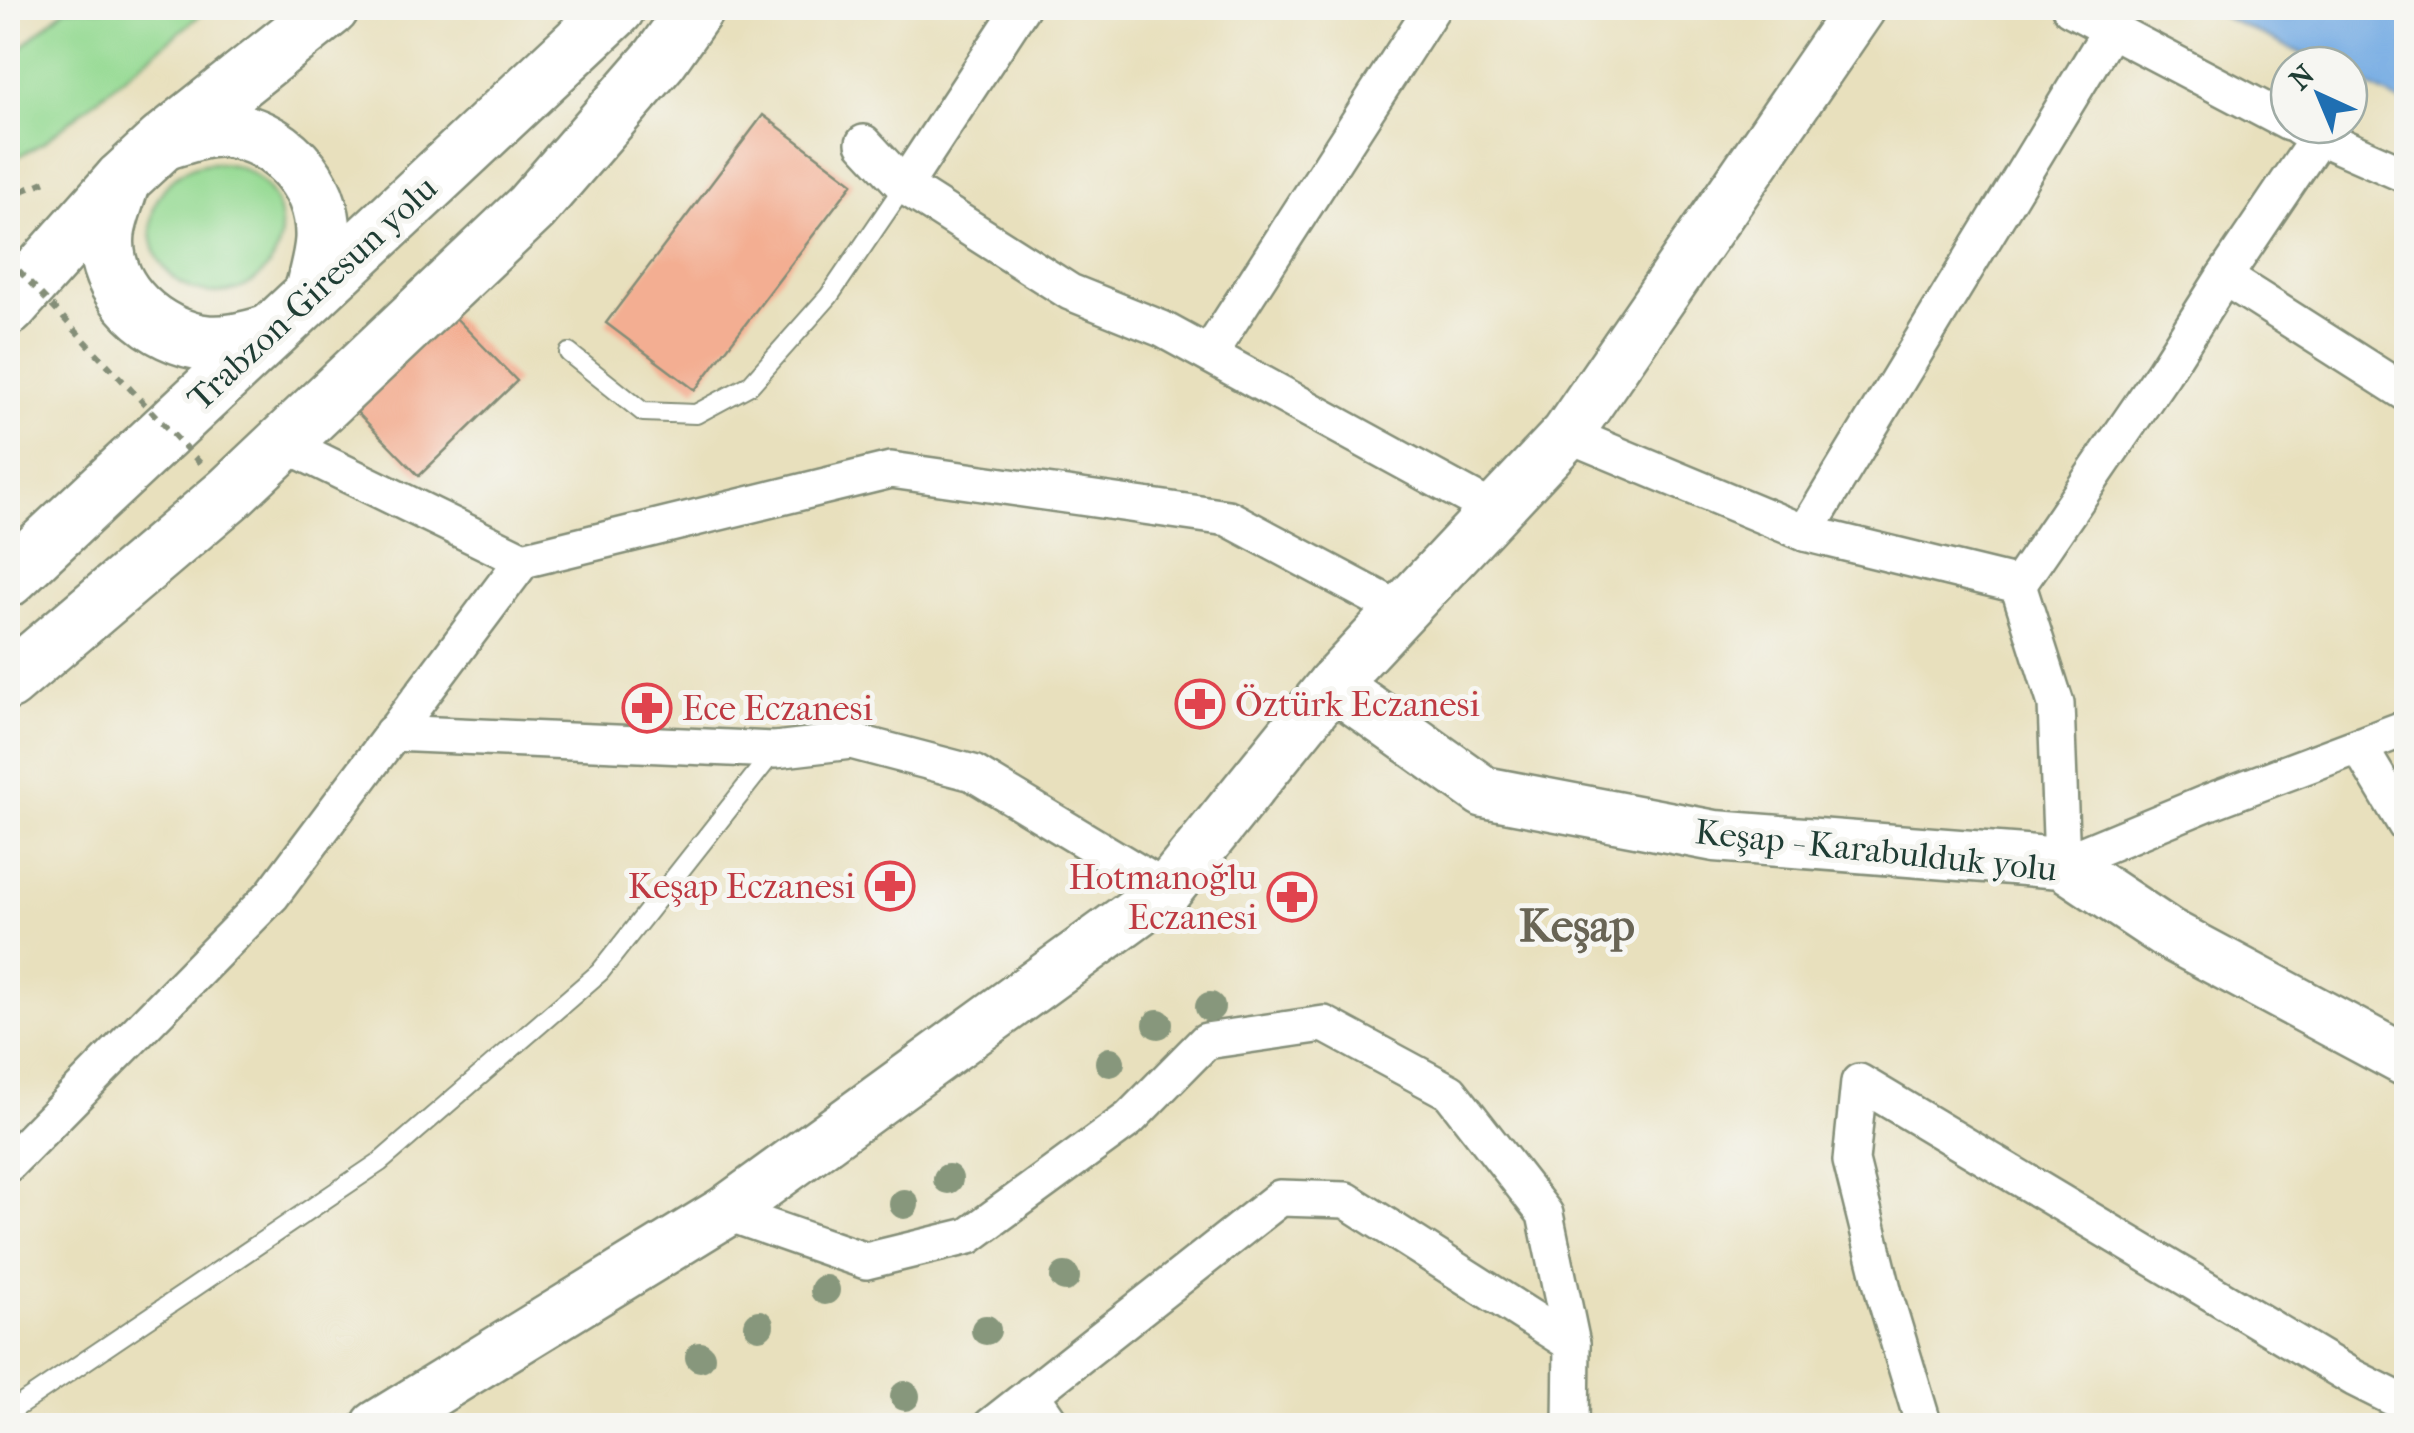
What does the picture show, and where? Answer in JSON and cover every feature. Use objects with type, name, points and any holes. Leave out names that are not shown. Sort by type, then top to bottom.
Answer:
[{"type":"highway","points":[[8,308],[122,180],[162,142],[331,8]]},
{"type":"highway","name":"Trabzon-Giresun yolu","points":[[8,579],[617,8]]},
{"type":"highway","points":[[8,682],[230,494],[531,208],[660,59],[696,8]]},
{"type":"highway","points":[[162,142],[217,128],[244,132],[271,143],[293,161],[309,183],[319,209],[323,238],[312,294]]},
{"type":"highway","points":[[122,180],[107,234],[110,262],[120,288],[137,311],[159,328],[185,339],[213,344],[270,333]]},
{"type":"main road","points":[[377,1426],[726,1212],[1168,890],[1333,684],[1567,434],[1853,10]]},
{"type":"main road","name":"Keşap - Karabulduk yolu","points":[[1333,684],[1484,792],[1715,836],[2062,864],[2167,933],[2406,1060]]},
{"type":"street","points":[[904,186],[1021,8]]},
{"type":"street","points":[[1209,354],[1432,8]]},
{"type":"street","points":[[2070,8],[2269,112]]},
{"type":"street","points":[[1805,533],[2110,28]]},
{"type":"street","points":[[864,144],[904,186],[1070,292],[1162,328],[1495,511]]},
{"type":"street","points":[[2018,585],[2224,277],[2291,145]]},
{"type":"street","points":[[2339,145],[2406,174]]},
{"type":"street","points":[[2224,277],[2406,393]]},
{"type":"street","points":[[1567,434],[1805,533],[2018,585]]},
{"type":"street","points":[[283,443],[522,560]]},
{"type":"street","points":[[8,1164],[272,895],[522,560],[891,470],[1228,518],[1402,611]]},
{"type":"street","points":[[2018,585],[2056,704],[2062,864],[2210,802],[2406,728]]},
{"type":"street","points":[[392,733],[775,750],[851,741],[973,772],[1168,890]]},
{"type":"street","points":[[2360,748],[2406,825]]},
{"type":"street","points":[[726,1212],[866,1262],[969,1236],[1129,1119],[1206,1041],[1324,1024],[1450,1092],[1545,1214],[1572,1344],[1571,1426]]},
{"type":"street","points":[[1924,1426],[1885,1298],[1851,1161],[1859,1082],[2354,1378],[2406,1404]]},
{"type":"street","points":[[991,1426],[1280,1198],[1346,1200],[1572,1344]]},
{"type":"street","points":[[1031,1394],[1053,1426]]},
{"type":"lane","points":[[569,354],[643,412],[696,414],[750,386],[829,296],[904,186]]},
{"type":"lane","points":[[8,1413],[380,1162],[600,972],[775,750]]},
{"type":"path","points":[[8,197],[51,179]]},
{"type":"path","points":[[8,258],[200,463]]},
{"type":"green space","points":[[66,8],[209,8],[43,143],[8,162],[8,59]]},
{"type":"green space","points":[[216,163],[241,168],[262,182],[276,203],[281,228],[276,253],[262,274],[241,288],[216,293],[191,288],[170,274],[156,253],[151,228],[156,203],[170,182],[191,168]]},
{"type":"water","points":[[2205,8],[2406,8],[2406,105],[2369,86],[2369,45],[2284,45]]},
{"type":"building","points":[[763,115],[853,183],[695,390],[606,323]]},
{"type":"building","points":[[451,313],[517,381],[419,476],[354,409]]},
{"type":"place","name":"Öztürk Eczanesi","points":[[1200,704]]},
{"type":"place","name":"Ece Eczanesi","points":[[647,708]]},
{"type":"place","name":"Keşap Eczanesi","points":[[890,886]]},
{"type":"place","name":"Hotmanoğlu Eczanesi","points":[[1292,897]]},
{"type":"district","name":"Keşap","points":[[1577,925]]}]
